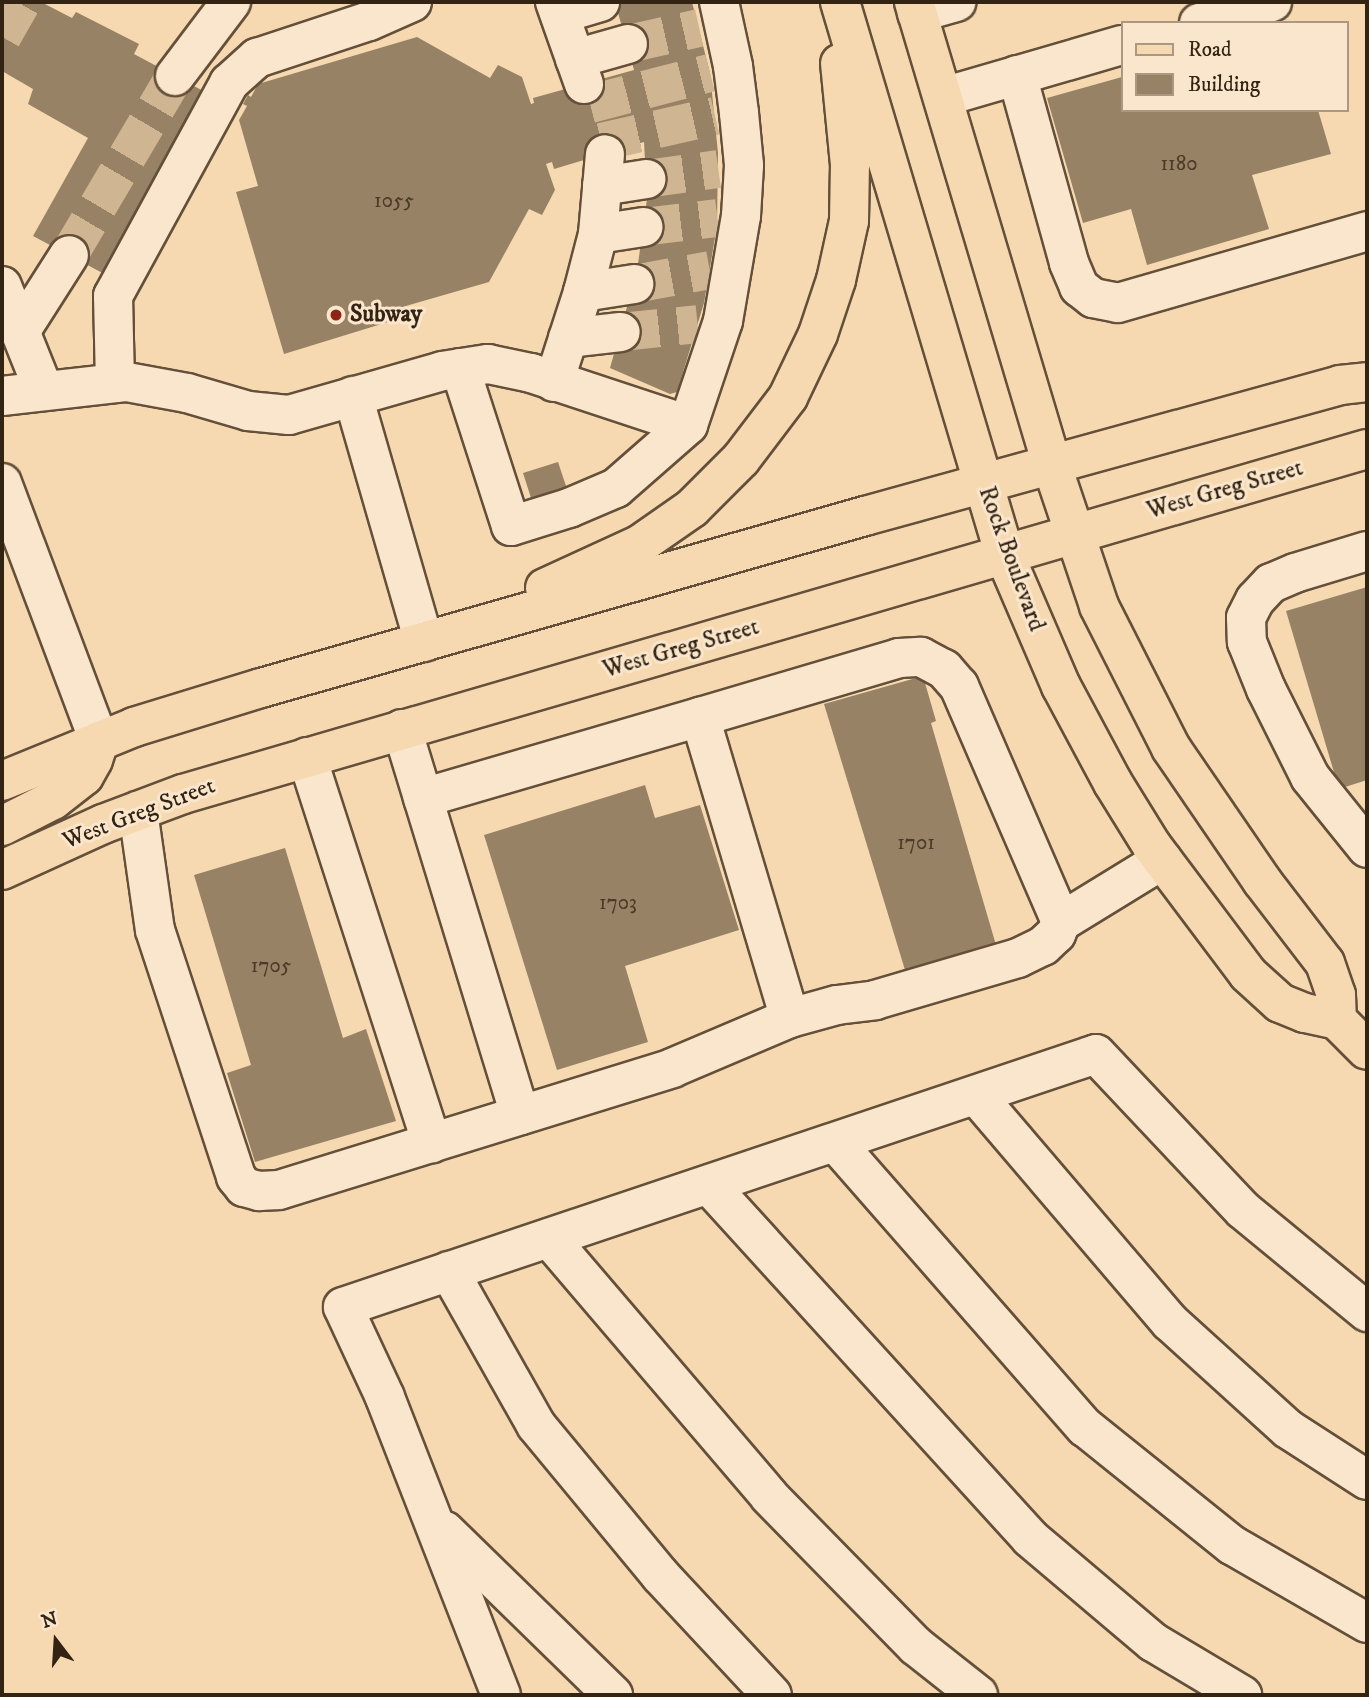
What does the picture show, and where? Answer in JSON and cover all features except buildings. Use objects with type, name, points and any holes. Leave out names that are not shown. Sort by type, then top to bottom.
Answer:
[{"type":"main road","points":[[424,642],[639,545],[692,508],[741,459],[788,397],[818,334],[836,280],[849,221],[850,165],[835,2]]},
{"type":"main road","name":"Rock Boulevard","points":[[840,2],[982,485],[1005,556],[1061,686],[1113,783],[1162,860],[1248,974],[1280,1003],[1305,1013],[1337,1020]]},
{"type":"main road","points":[[916,7],[1073,535],[1099,606],[1171,748],[1262,881],[1325,963],[1336,995],[1337,1020],[1367,1050]]},
{"type":"main road","points":[[2,781],[99,741],[248,692],[1340,385],[1367,382]]},
{"type":"main road","name":"West Greg Street","points":[[2,870],[138,811],[307,757],[1367,449]]},
{"type":"main road","points":[[2,826],[53,800],[84,776],[99,741]]},
{"type":"lane","points":[[175,76],[231,2]]},
{"type":"lane","points":[[115,383],[113,296],[229,83],[257,58],[369,20],[412,2]]},
{"type":"lane","points":[[600,2],[557,8],[579,72],[628,44]]},
{"type":"lane","points":[[916,7],[956,2]]},
{"type":"lane","points":[[1206,21],[1272,2]]},
{"type":"lane","points":[[460,368],[511,526],[569,508],[616,488],[688,425],[723,267],[729,217],[731,167],[714,17]]},
{"type":"lane","points":[[943,97],[1120,46]]},
{"type":"lane","points":[[1017,75],[1069,263],[1079,287],[1093,298],[1118,303],[1367,231]]},
{"type":"lane","points":[[554,382],[583,292],[598,233],[603,170],[646,178]]},
{"type":"lane","points":[[598,233],[643,228]]},
{"type":"lane","points":[[20,332],[69,255]]},
{"type":"lane","points":[[583,292],[634,284]]},
{"type":"lane","points":[[2,286],[44,391]]},
{"type":"lane","points":[[568,338],[621,332]]},
{"type":"lane","points":[[2,396],[127,382],[187,393],[248,411],[289,415],[460,368],[488,364],[531,373],[688,425]]},
{"type":"lane","points":[[354,396],[424,642]]},
{"type":"lane","points":[[2,483],[99,741]]},
{"type":"lane","points":[[1367,551],[1271,583],[1255,600],[1246,618],[1247,642],[1266,689],[1310,777],[1367,848]]},
{"type":"lane","points":[[423,798],[899,658],[921,657],[944,669],[960,687],[1060,922]]},
{"type":"lane","points":[[700,717],[790,1018]]},
{"type":"lane","points":[[402,729],[520,1115]]},
{"type":"lane","points":[[307,757],[432,1143]]},
{"type":"lane","points":[[138,811],[155,930],[236,1177],[244,1187],[259,1191],[279,1190],[672,1068],[790,1018],[837,1005],[875,1000],[1018,958],[1043,946],[1056,934],[1060,922],[1162,860]]},
{"type":"lane","points":[[501,1695],[385,1397],[343,1307],[1096,1054],[1243,1210],[1367,1312]]},
{"type":"lane","points":[[976,1095],[1170,1322],[1288,1429],[1367,1480]]},
{"type":"lane","points":[[836,1143],[1085,1427],[1232,1545],[1367,1623]]},
{"type":"lane","points":[[709,1185],[1030,1538],[1153,1642],[1242,1695]]},
{"type":"lane","points":[[549,1238],[769,1496],[916,1646],[978,1695]]},
{"type":"lane","points":[[449,1271],[536,1425],[660,1574],[772,1695]]},
{"type":"lane","points":[[434,1519],[612,1695]]},
{"type":"tunnel","points":[[2,37],[22,2]]},
{"type":"tunnel","points":[[628,44],[699,28]]},
{"type":"tunnel","points":[[590,104],[710,73]]},
{"type":"tunnel","points":[[69,255],[175,76]]},
{"type":"tunnel","points":[[601,142],[715,116]]},
{"type":"tunnel","points":[[646,179],[718,169]]},
{"type":"tunnel","points":[[643,227],[717,218]]},
{"type":"tunnel","points":[[634,284],[710,270]]},
{"type":"tunnel","points":[[621,332],[698,324]]},
{"type":"place","name":"Subway","points":[[336,315]]}]
